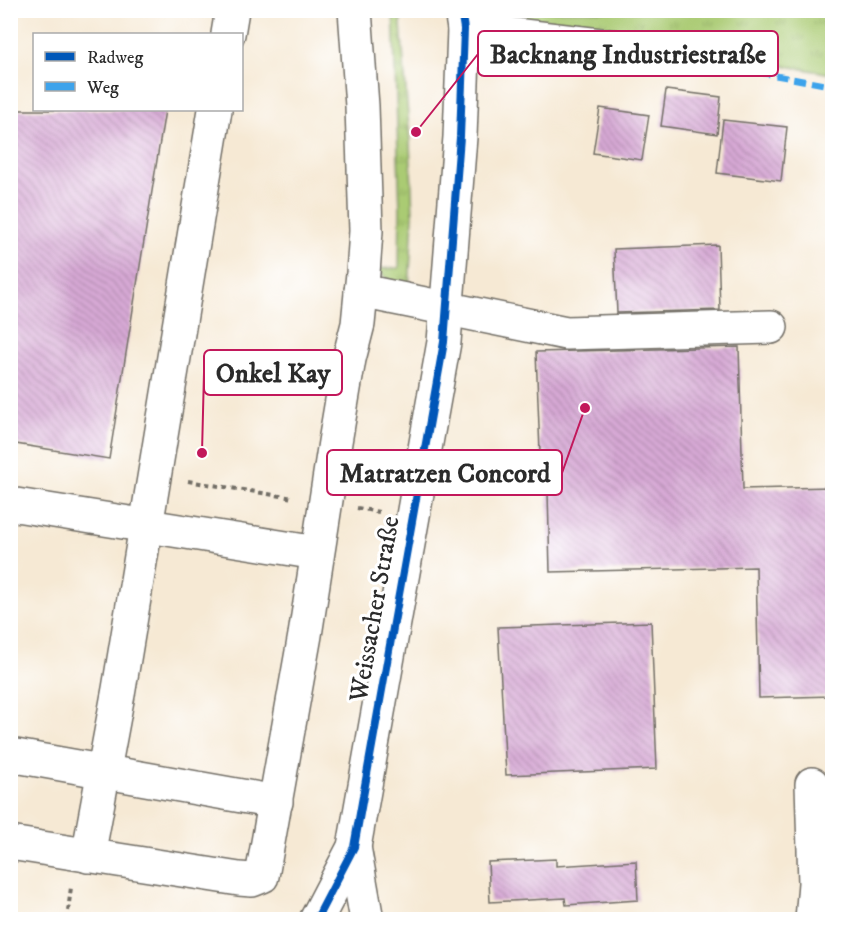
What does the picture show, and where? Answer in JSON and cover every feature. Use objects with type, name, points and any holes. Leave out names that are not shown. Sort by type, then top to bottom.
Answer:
[{"type":"street","points":[[228,33],[232,10]]},
{"type":"street","points":[[10,843],[252,880],[262,876],[305,635],[349,359],[358,324],[366,231],[362,106],[355,10]]},
{"type":"street","points":[[463,20],[634,50]]},
{"type":"street","name":"Weissacher Straße","points":[[316,920],[354,847],[444,342],[459,160],[463,20]]},
{"type":"street","points":[[88,856],[105,772],[215,111]]},
{"type":"street","points":[[361,291],[566,333],[771,327]]},
{"type":"street","points":[[10,504],[317,553]]},
{"type":"street","points":[[10,755],[276,802]]},
{"type":"street","points":[[812,784],[815,883],[812,920]]},
{"type":"street","name":"Weissacher Straße","points":[[354,847],[368,920]]},
{"type":"path","points":[[155,475],[412,518]]},
{"type":"path","points":[[67,920],[70,895]]},
{"type":"green space","points":[[393,11],[400,11],[410,142],[413,216],[409,291],[393,285],[376,269],[399,268],[400,210]]},
{"type":"green space","points":[[494,11],[832,11],[832,74],[635,40],[496,27]]},
{"type":"building","points":[[666,90],[721,97],[717,134],[661,126]]},
{"type":"building","points":[[600,108],[649,115],[642,160],[593,153]]},
{"type":"building","points":[[10,110],[165,111],[109,459],[10,443]]},
{"type":"building","points":[[723,120],[787,127],[781,181],[717,173]]},
{"type":"building","points":[[718,245],[720,310],[617,313],[614,249]]},
{"type":"building","points":[[739,347],[743,489],[832,487],[832,696],[759,698],[756,567],[550,572],[547,452],[540,452],[536,352]]},
{"type":"building","points":[[651,622],[657,769],[506,775],[498,627]]},
{"type":"building","points":[[556,859],[556,866],[636,861],[638,900],[566,905],[565,898],[490,902],[488,862]]},
{"type":"marked path","points":[[634,49],[832,86]]},
{"type":"cycle path","points":[[316,920],[354,847],[444,342],[460,137],[464,29],[461,10]]},
{"type":"place","name":"Backnang Industriestraße","points":[[416,132]]},
{"type":"place","name":"Matratzen Concord","points":[[585,408]]},
{"type":"place","name":"Onkel Kay","points":[[202,453]]}]
